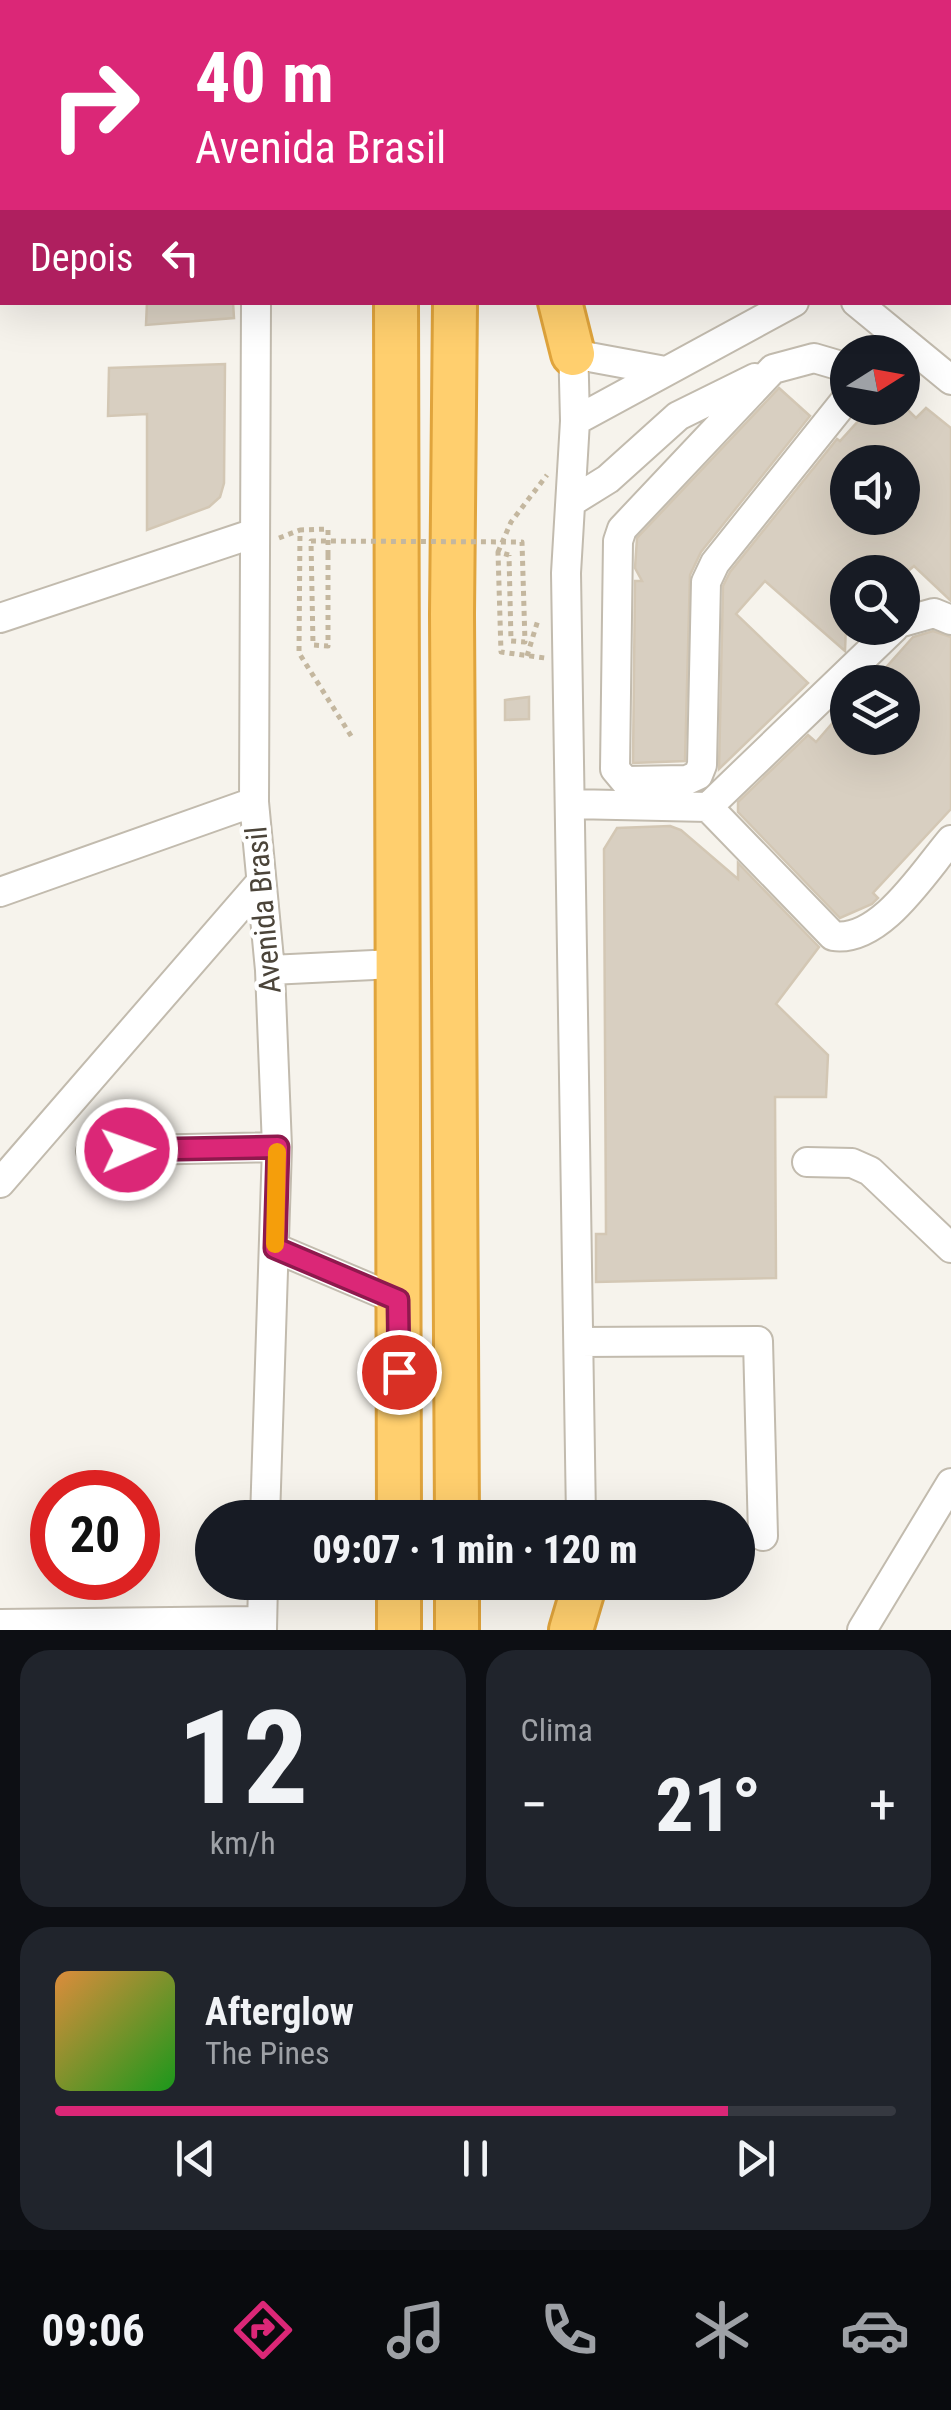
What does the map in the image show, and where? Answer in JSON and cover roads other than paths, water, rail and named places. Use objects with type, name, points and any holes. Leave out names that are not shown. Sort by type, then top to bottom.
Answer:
[{"type":"highway","points":[[396,305],[394,964],[399,1500]]},
{"type":"highway","points":[[455,305],[452,614],[457,1500]]},
{"type":"highway","points":[[561,305],[573,354]]},
{"type":"highway","points":[[398,1600],[398,1630]]},
{"type":"highway","points":[[457,1600],[457,1630]]},
{"type":"street","name":"Avenida Brasil","points":[[256,305],[254,802],[270,970],[278,1147],[267,1500]]},
{"type":"street","points":[[573,305],[575,422],[566,573],[571,662],[581,1500]]},
{"type":"street","points":[[575,422],[788,305]]},
{"type":"street","points":[[860,305],[951,380]]},
{"type":"street","points":[[573,354],[665,370]]},
{"type":"street","points":[[571,502],[608,480],[678,416],[773,369],[814,358],[830,363]]},
{"type":"street","points":[[773,369],[622,528],[618,540],[615,769],[625,781],[687,780],[698,775],[702,765],[706,582],[715,563],[830,419]]},
{"type":"street","points":[[572,468],[642,447]]},
{"type":"street","points":[[0,618],[254,533]]},
{"type":"street","points":[[920,615],[934,613],[951,620]]},
{"type":"street","points":[[708,807],[876,645]]},
{"type":"street","points":[[0,892],[254,802]]},
{"type":"street","points":[[571,804],[708,807],[833,936],[846,938],[877,925],[951,840]]},
{"type":"street","points":[[0,1183],[261,882]]},
{"type":"street","points":[[270,970],[394,964]]},
{"type":"street","points":[[91,1151],[278,1147]]},
{"type":"street","points":[[806,1162],[852,1163],[870,1172],[951,1248]]},
{"type":"street","points":[[275,1248],[398,1300]]},
{"type":"street","points":[[578,1342],[758,1342],[763,1536]]},
{"type":"street","points":[[862,1630],[951,1483]]},
{"type":"street","points":[[0,1624],[262,1626],[263,1600]]}]
